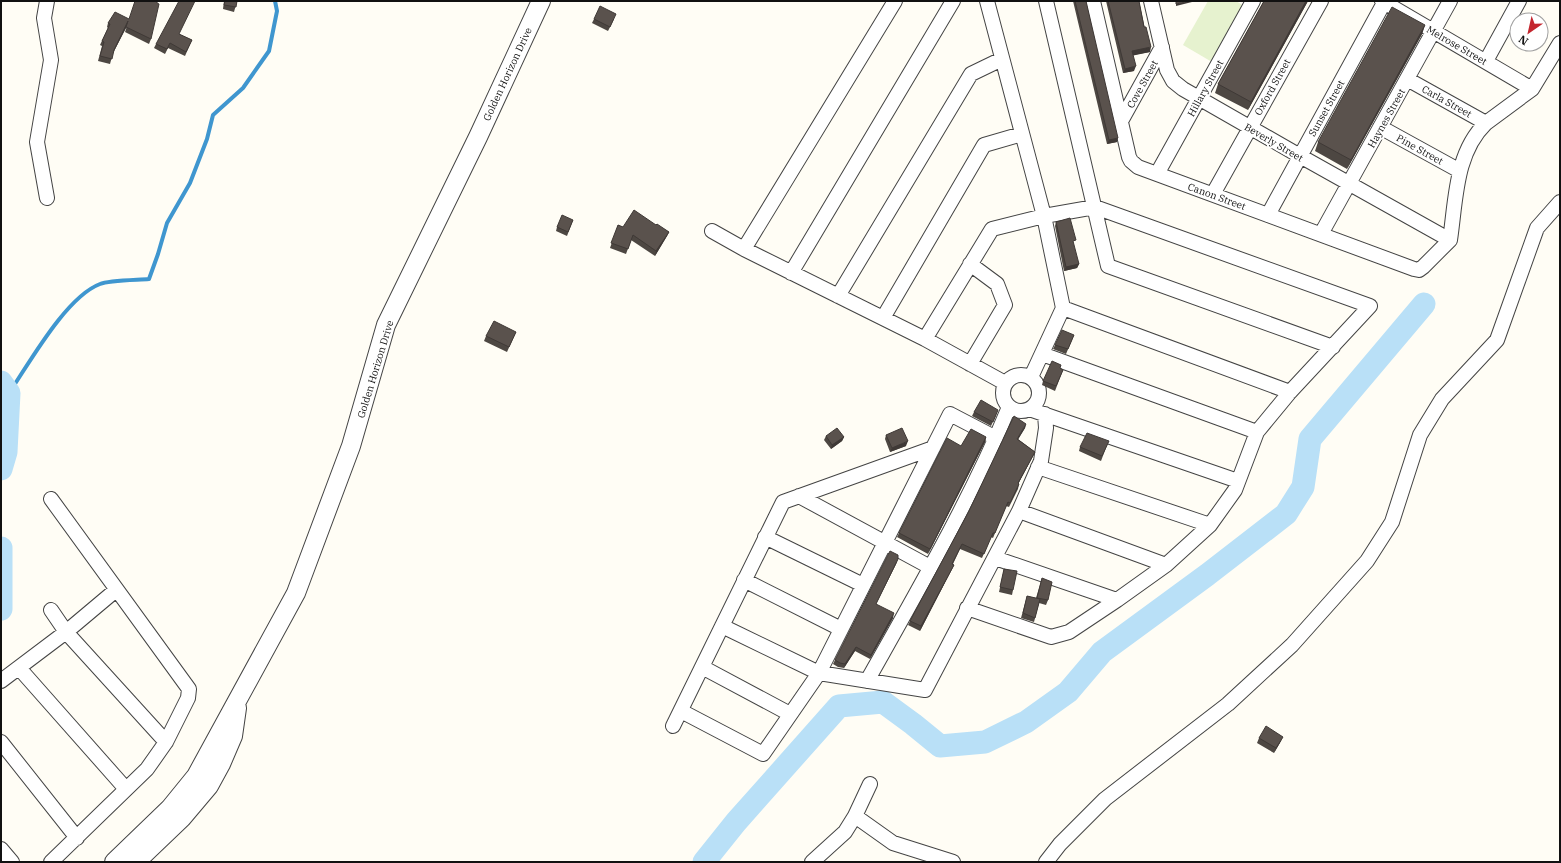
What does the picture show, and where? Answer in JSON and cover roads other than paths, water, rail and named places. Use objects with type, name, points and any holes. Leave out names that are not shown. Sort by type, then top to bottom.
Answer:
[{"type":"street","points":[[47,1],[44,18],[51,60],[36,142],[47,198]]},
{"type":"street","name":"Golden Horizon Drive","points":[[114,862],[170,808],[185,790],[207,757],[296,593],[351,446],[386,325],[478,137],[541,1]]},
{"type":"street","points":[[744,249],[895,1]]},
{"type":"street","points":[[791,273],[953,1]]},
{"type":"street","points":[[987,1],[1044,216],[1063,308],[1031,378]]},
{"type":"street","points":[[1046,1],[1108,266],[1333,347]]},
{"type":"street","name":"Canon Street","points":[[1093,1],[1131,161],[1138,167],[1407,267],[1419,270],[1427,264],[1450,240]]},
{"type":"street","name":"Beverly Street","points":[[1152,1],[1167,70],[1173,81],[1250,128],[1450,240]]},
{"type":"street","name":"Hillary Street","points":[[1157,174],[1253,1]]},
{"type":"street","name":"Oxford Street","points":[[1213,194],[1321,1]]},
{"type":"street","name":"Melrose Street","points":[[1384,1],[1532,89]]},
{"type":"street","name":"Sunset Street","points":[[1268,215],[1384,1]]},
{"type":"street","name":"Haynes Street","points":[[1321,234],[1450,1]]},
{"type":"street","points":[[1486,61],[1519,1]]},
{"type":"street","points":[[1450,240],[1460,171],[1465,154],[1470,144],[1486,123],[1532,89],[1560,43]]},
{"type":"street","name":"Cove Street","points":[[1121,121],[1162,47]]},
{"type":"street","points":[[838,296],[971,74],[1002,59]]},
{"type":"street","name":"Carla Street","points":[[1407,79],[1486,123]]},
{"type":"street","name":"Pine Street","points":[[1380,127],[1460,171]]},
{"type":"street","points":[[883,318],[984,145],[1022,134]]},
{"type":"street","points":[[1046,862],[1060,844],[1105,799],[1228,704],[1292,645],[1367,561],[1392,522],[1420,435],[1442,399],[1497,340],[1538,228],[1560,202]]},
{"type":"street","points":[[924,339],[992,229],[1044,216],[1095,207],[1370,306],[1290,392],[1257,432],[1235,490],[1210,525],[1166,565],[1069,632],[1051,637],[967,608]]},
{"type":"street","points":[[712,231],[791,273],[924,339],[1005,383]]},
{"type":"street","points":[[970,264],[997,284],[1005,305],[970,364]]},
{"type":"street","points":[[1063,308],[1290,392]]},
{"type":"street","points":[[1042,354],[1257,432]]},
{"type":"street","points":[[1029,409],[1037,400],[1039,394],[1036,382],[1025,375],[1014,376],[1005,383],[1002,393],[1003,398],[1009,407],[1019,411],[1029,409],[1045,414],[1238,481]]},
{"type":"street","points":[[867,681],[930,567],[996,438],[1009,407]]},
{"type":"street","points":[[681,711],[764,754],[819,673],[950,414],[996,438]]},
{"type":"street","points":[[722,626],[819,673],[925,690],[1019,511],[1041,461],[1046,428],[1045,414]]},
{"type":"street","points":[[673,726],[783,502],[933,448]]},
{"type":"street","points":[[1038,467],[1210,525]]},
{"type":"street","points":[[799,496],[930,567]]},
{"type":"street","points":[[51,499],[189,689],[188,698],[166,742],[147,769],[51,862]]},
{"type":"street","points":[[1019,511],[1166,565]]},
{"type":"street","points":[[766,537],[863,585]]},
{"type":"street","points":[[995,558],[1117,600]]},
{"type":"street","points":[[744,580],[841,629]]},
{"type":"street","points":[[1,682],[66,632],[116,590]]},
{"type":"street","points":[[51,610],[66,632],[166,742]]},
{"type":"street","points":[[702,667],[790,714]]},
{"type":"street","points":[[19,668],[126,789]]},
{"type":"street","name":"Golden Horizon Drive","points":[[136,862],[182,818],[210,786],[234,736],[239,697]]},
{"type":"street","points":[[1,742],[77,838]]},
{"type":"street","points":[[812,862],[845,832],[855,816],[870,784]]},
{"type":"street","points":[[855,816],[893,844],[947,861]]},
{"type":"street","points":[[1,849],[12,862]]},
{"type":"waterway","points":[[9,393],[38,348],[62,316],[74,302],[87,291],[104,283],[149,279],[167,223],[190,183],[207,139],[213,115],[243,88],[269,51],[277,11],[275,1]]},
{"type":"waterway","points":[[704,862],[736,822],[839,706],[883,702],[940,746],[985,742],[1026,722],[1068,692],[1102,652],[1207,575],[1286,514],[1303,487],[1310,439],[1424,304]]},
{"type":"waterway","points":[[1,382],[9,393],[6,452],[1,469]]},
{"type":"waterway","points":[[1,548],[1,609]]}]
